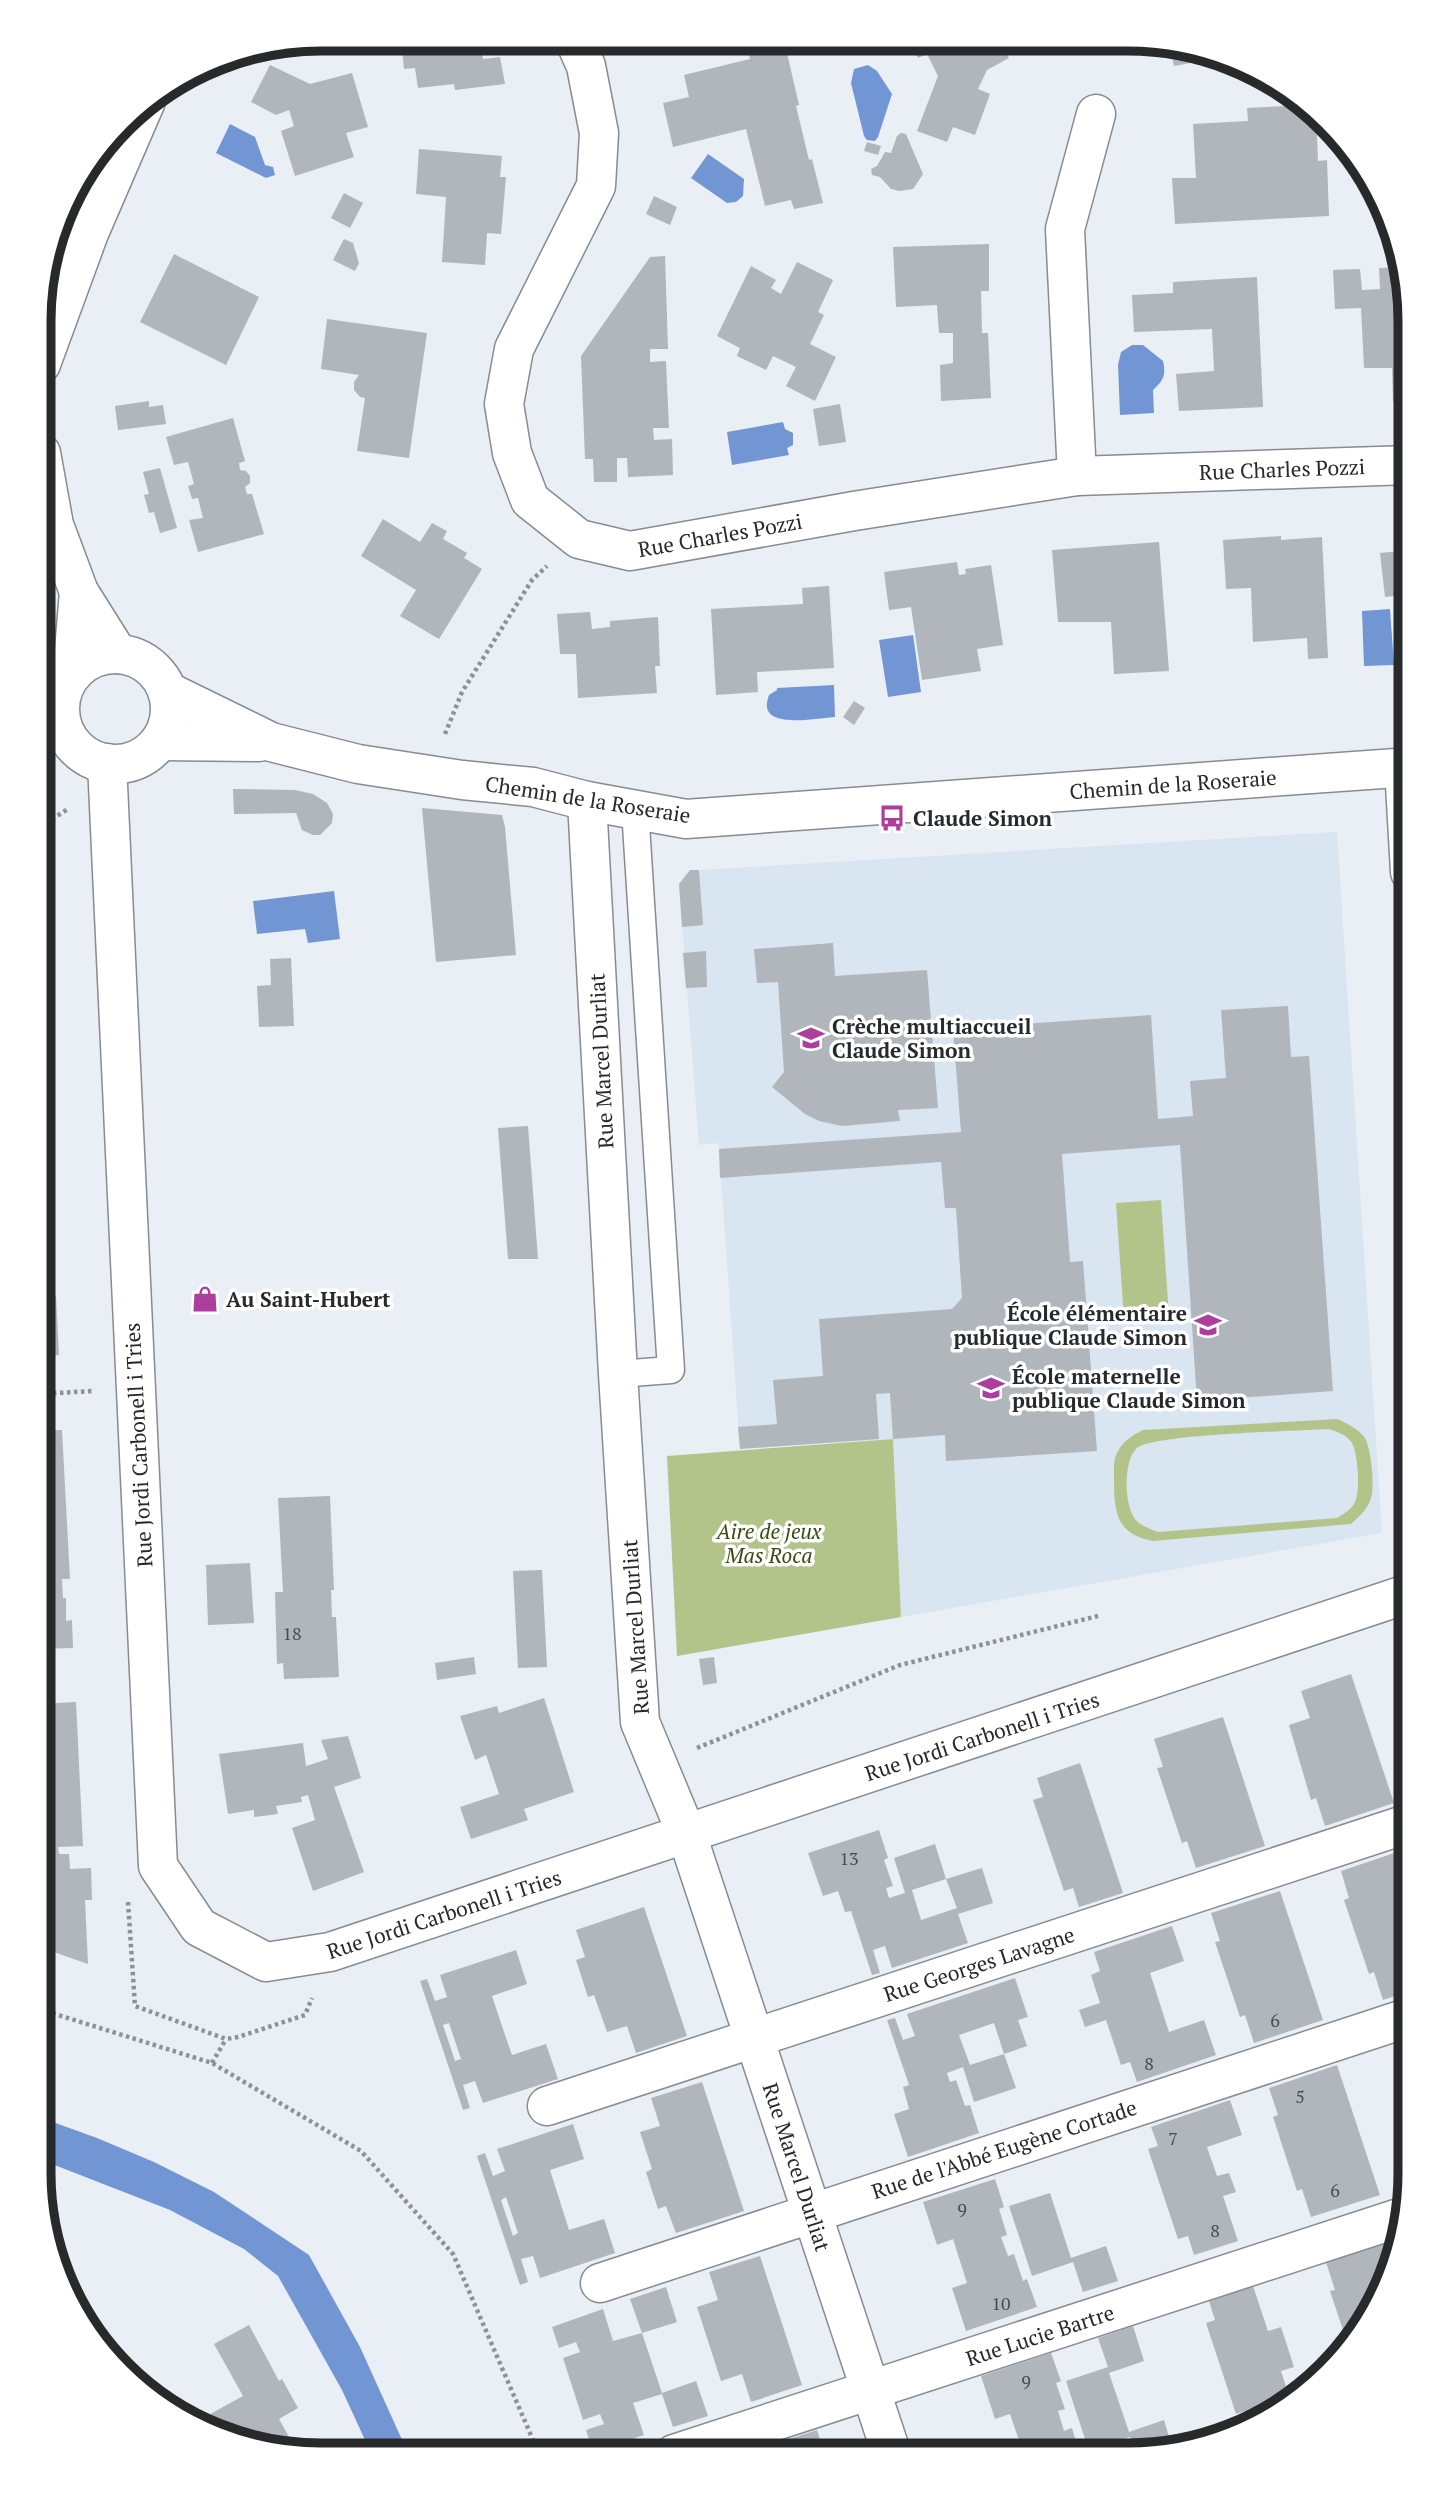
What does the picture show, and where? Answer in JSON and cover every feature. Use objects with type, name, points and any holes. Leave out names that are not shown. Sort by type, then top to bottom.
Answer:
[{"type":"street","name":"Rue Charles Pozzi","points":[[579,51],[586,66],[599,132],[596,186],[514,349],[504,404],[512,453],[530,500],[579,538],[630,551],[854,511],[1077,476],[1398,465]]},
{"type":"street","points":[[1077,476],[1065,229],[1096,114]]},
{"type":"street","points":[[51,337],[89,233],[136,125]]},
{"type":"street","points":[[51,508],[54,525],[79,592],[118,654]]},
{"type":"street","points":[[79,592],[58,691],[61,722],[67,737],[93,757]]},
{"type":"street","points":[[51,749],[122,763],[149,752],[160,741],[169,717],[167,691],[160,676],[148,664],[134,657],[101,655],[84,663],[58,691]]},
{"type":"street","name":"Chemin de la Roseraie","points":[[167,691],[271,742],[358,764],[462,780],[533,787],[587,801],[686,818],[1398,768]]},
{"type":"street","name":"Chemin de la Roseraie","points":[[160,741],[271,742]]},
{"type":"street","name":"Rue Jordi Carbonell i Tries","points":[[93,757],[136,1389],[158,1866],[199,1927],[266,1962],[330,1952],[1398,1597]]},
{"type":"street","name":"Rue Marcel Durliat","points":[[587,801],[640,1722],[687,1835],[888,2443]]},
{"type":"street","name":"Rue Georges Lavagne","points":[[547,2106],[1398,1827]]},
{"type":"street","name":"Rue de l'Abbé Eugène Cortade","points":[[600,2283],[1398,2021]]},
{"type":"street","name":"Rue Lucie Bartre","points":[[707,2443],[1394,2220]]},
{"type":"lane","points":[[618,1374],[671,1370],[635,809]]},
{"type":"path","points":[[443,740],[462,692],[532,580],[579,538]]},
{"type":"path","points":[[51,1393],[136,1389]]},
{"type":"path","points":[[657,1763],[749,1729],[900,1665],[1098,1616]]},
{"type":"path","points":[[128,1899],[135,2006],[226,2039],[238,2038],[305,2015]]},
{"type":"path","points":[[51,2013],[212,2063],[361,2151],[453,2254],[534,2443]]},
{"type":"path","points":[[212,2063],[226,2039]]},
{"type":"shaded area","points":[[1337,832],[1382,1533],[901,1617],[893,1439],[740,1449],[719,1149],[718,1143],[699,1145],[679,884],[699,870]]},
{"type":"green space","points":[[1161,1200],[1169,1316],[1124,1319],[1116,1203]]},
{"type":"green space","points":[[1338,1419],[1356,1429],[1365,1438],[1372,1468],[1371,1498],[1360,1516],[1351,1524],[1153,1541],[1141,1538],[1124,1527],[1120,1520],[1115,1502],[1114,1468],[1120,1447],[1143,1430]],"holes":[[[1329,1429],[1345,1436],[1352,1443],[1358,1474],[1354,1504],[1337,1518],[1158,1532],[1140,1524],[1131,1512],[1127,1494],[1127,1472],[1132,1454],[1137,1448],[1149,1443],[1197,1436]]]},
{"type":"green space","name":"Aire de jeux Mas Roca","points":[[893,1439],[901,1617],[677,1656],[667,1456]]},
{"type":"water","points":[[868,65],[877,71],[892,94],[875,141],[867,140],[864,136],[851,83],[854,69]]},
{"type":"water","points":[[230,124],[255,137],[265,165],[273,167],[275,175],[266,178],[216,153]]},
{"type":"water","points":[[708,154],[744,179],[743,196],[736,202],[727,203],[691,178]]},
{"type":"water","points":[[1132,345],[1143,345],[1163,361],[1163,377],[1153,390],[1154,413],[1120,415],[1118,365],[1121,352]]},
{"type":"water","points":[[783,422],[785,429],[793,433],[793,445],[787,448],[789,455],[732,465],[727,432]]},
{"type":"water","points":[[1390,609],[1394,665],[1364,666],[1362,611]]},
{"type":"water","points":[[913,635],[921,692],[888,697],[879,640]]},
{"type":"water","points":[[834,685],[835,717],[785,720],[770,714],[767,707],[769,695],[777,688]]},
{"type":"water","points":[[334,891],[340,939],[308,943],[305,929],[257,934],[253,901]]},
{"type":"water","points":[[51,2121],[154,2162],[214,2192],[309,2255],[360,2347],[403,2443],[366,2443],[342,2390],[278,2276],[244,2249],[170,2210],[51,2164]]},
{"type":"building","points":[[402,51],[482,51],[483,59],[500,57],[505,84],[455,90],[454,84],[418,88],[415,68],[404,69]]},
{"type":"building","points":[[748,51],[787,51],[799,105],[796,106],[823,203],[794,209],[791,200],[765,206],[746,129],[673,147],[663,103],[689,97],[684,75],[750,59]]},
{"type":"building","points":[[914,51],[1006,51],[1009,58],[987,70],[978,89],[990,94],[975,135],[953,127],[947,142],[917,131],[938,76],[927,54],[918,58]]},
{"type":"building","points":[[1172,54],[1202,61],[1174,66]]},
{"type":"building","points":[[270,65],[310,84],[352,73],[368,127],[346,133],[354,157],[295,176],[281,131],[294,126],[289,110],[276,115],[251,102]]},
{"type":"building","points":[[1293,106],[1317,128],[1318,161],[1327,160],[1329,216],[1175,224],[1172,178],[1196,178],[1193,124],[1248,121],[1247,108]]},
{"type":"building","points":[[906,134],[923,174],[913,189],[900,191],[891,189],[880,177],[872,175],[871,169],[877,166],[885,152],[891,153],[897,136]]},
{"type":"building","points":[[867,142],[881,146],[878,155],[864,151]]},
{"type":"building","points":[[419,149],[502,156],[500,177],[506,177],[501,234],[487,233],[485,265],[442,262],[446,197],[416,194]]},
{"type":"building","points":[[344,193],[363,203],[350,228],[331,218]]},
{"type":"building","points":[[654,196],[677,207],[670,225],[646,214]]},
{"type":"building","points":[[344,239],[353,243],[359,263],[355,271],[333,260]]},
{"type":"building","points":[[989,244],[989,291],[981,291],[982,333],[988,333],[991,398],[941,401],[940,365],[953,363],[953,333],[939,333],[937,305],[896,307],[893,247]]},
{"type":"building","points":[[174,254],[259,297],[226,365],[140,322]]},
{"type":"building","points":[[665,256],[668,349],[650,349],[650,362],[666,361],[669,428],[653,428],[654,440],[672,439],[673,475],[628,477],[627,458],[617,458],[617,482],[594,482],[593,459],[585,459],[581,356],[650,257]]},
{"type":"building","points":[[797,262],[833,280],[818,312],[824,315],[810,344],[836,357],[815,401],[786,386],[796,367],[773,356],[766,370],[737,356],[740,348],[717,336],[751,266],[776,280],[771,288],[781,294]]},
{"type":"building","points":[[1393,267],[1396,285],[1398,402],[1393,402],[1392,368],[1364,368],[1361,308],[1335,309],[1333,270],[1360,269],[1362,290],[1380,289],[1379,268]]},
{"type":"building","points":[[1257,277],[1263,407],[1179,411],[1176,374],[1214,371],[1212,329],[1134,332],[1132,295],[1173,293],[1173,282]]},
{"type":"building","points":[[327,319],[427,333],[409,458],[357,451],[365,398],[360,397],[354,390],[354,382],[359,375],[321,369]]},
{"type":"building","points":[[149,401],[149,407],[163,405],[166,424],[118,430],[115,406]]},
{"type":"building","points":[[840,404],[846,442],[819,446],[813,409]]},
{"type":"building","points":[[233,418],[245,461],[239,463],[240,470],[246,471],[250,476],[250,483],[245,487],[247,494],[252,494],[264,534],[198,552],[189,520],[203,518],[198,498],[192,499],[188,486],[194,484],[188,462],[174,465],[166,437]]},
{"type":"building","points":[[160,468],[177,528],[160,533],[154,512],[149,513],[144,495],[149,494],[143,472]]},
{"type":"building","points":[[383,519],[420,542],[432,523],[447,531],[443,539],[467,553],[464,558],[482,569],[439,639],[400,616],[416,590],[361,556]]},
{"type":"building","points":[[1281,536],[1281,540],[1322,537],[1328,658],[1308,659],[1307,638],[1253,642],[1251,588],[1226,589],[1223,540]]},
{"type":"building","points":[[1159,542],[1169,671],[1114,674],[1111,622],[1058,622],[1052,550]]},
{"type":"building","points":[[1398,551],[1398,595],[1385,597],[1380,553]]},
{"type":"building","points":[[957,562],[959,575],[966,574],[965,569],[991,565],[1003,645],[977,649],[981,671],[922,680],[911,607],[889,610],[884,572]]},
{"type":"building","points":[[829,586],[834,668],[757,672],[758,692],[716,695],[711,609],[803,604],[802,588]]},
{"type":"building","points":[[590,612],[592,629],[610,627],[610,621],[658,617],[660,666],[655,666],[657,693],[578,698],[576,654],[560,654],[557,614]]},
{"type":"building","points":[[854,701],[865,708],[854,725],[843,717]]},
{"type":"building","points":[[233,789],[295,790],[313,794],[327,803],[333,814],[332,823],[320,835],[313,835],[302,830],[296,813],[234,814]]},
{"type":"building","points":[[422,808],[502,815],[516,955],[436,962]]},
{"type":"building","points":[[690,870],[699,870],[703,925],[682,927],[679,884]]},
{"type":"building","name":"Crèche multiaccueil Claude Simon","points":[[833,943],[835,976],[927,970],[938,1108],[898,1110],[900,1121],[842,1126],[819,1121],[805,1114],[772,1087],[784,1072],[778,982],[757,983],[754,949]]},
{"type":"building","points":[[706,951],[707,987],[686,988],[683,953]]},
{"type":"building","points":[[291,958],[294,1026],[259,1027],[257,986],[271,985],[270,959]]},
{"type":"building","points":[[1288,1006],[1291,1057],[1309,1056],[1333,1391],[1197,1401],[1180,1145],[1062,1154],[1070,1262],[1083,1261],[1097,1451],[946,1461],[945,1435],[893,1439],[890,1393],[876,1394],[879,1439],[740,1449],[738,1427],[777,1424],[773,1380],[823,1376],[819,1319],[952,1309],[962,1298],[956,1208],[945,1208],[941,1162],[720,1178],[719,1149],[961,1132],[953,1029],[1151,1015],[1158,1119],[1193,1116],[1190,1081],[1226,1078],[1221,1010]]},
{"type":"building","points":[[528,1126],[538,1259],[508,1259],[498,1128]]},
{"type":"building","points":[[51,1203],[55,1282],[51,1282]]},
{"type":"building","points":[[51,1296],[56,1296],[59,1355],[51,1355]]},
{"type":"building","points":[[51,1430],[62,1430],[70,1579],[62,1579],[63,1598],[66,1598],[66,1621],[72,1620],[73,1648],[51,1649]]},
{"type":"building","points":[[330,1496],[334,1590],[331,1590],[332,1617],[336,1617],[339,1677],[284,1679],[283,1663],[277,1664],[275,1592],[283,1592],[278,1498]]},
{"type":"building","points":[[250,1563],[254,1623],[208,1625],[206,1565]]},
{"type":"building","points":[[542,1570],[547,1667],[518,1668],[513,1571]]},
{"type":"building","points":[[474,1657],[476,1674],[437,1680],[435,1663]]},
{"type":"building","points":[[714,1657],[717,1683],[703,1685],[699,1659]]},
{"type":"building","points":[[1351,1674],[1394,1803],[1325,1826],[1316,1798],[1311,1800],[1289,1725],[1310,1718],[1301,1691]]},
{"type":"building","points":[[544,1698],[574,1792],[524,1809],[528,1820],[471,1839],[460,1807],[499,1794],[486,1755],[475,1760],[460,1716],[497,1706],[499,1713]]},
{"type":"building","points":[[76,1702],[83,1846],[58,1847],[59,1854],[69,1854],[70,1869],[91,1868],[92,1900],[85,1900],[88,1964],[51,1951],[51,1703]]},
{"type":"building","points":[[1223,1717],[1265,1846],[1196,1868],[1187,1841],[1182,1843],[1157,1768],[1163,1767],[1154,1739]]},
{"type":"building","points":[[348,1736],[361,1778],[334,1787],[364,1872],[313,1891],[292,1828],[315,1820],[308,1795],[301,1797],[302,1802],[276,1806],[278,1814],[254,1817],[254,1810],[228,1814],[219,1754],[303,1743],[306,1766],[328,1759],[321,1740]]},
{"type":"building","points":[[1080,1763],[1123,1893],[1079,1907],[1073,1888],[1064,1891],[1033,1800],[1043,1797],[1037,1778]]},
{"type":"building","points":[[879,1830],[888,1858],[884,1860],[893,1886],[886,1888],[889,1898],[905,1893],[894,1858],[935,1844],[946,1879],[982,1868],[993,1903],[958,1914],[968,1943],[892,1968],[885,1946],[873,1950],[880,1973],[872,1975],[851,1911],[845,1912],[838,1891],[823,1896],[808,1853]],"holes":[[[946,1879],[957,1908],[921,1920],[912,1890]]]},
{"type":"building","points":[[1398,1852],[1398,1995],[1383,2000],[1374,1972],[1369,1974],[1344,1900],[1349,1898],[1341,1871]]},
{"type":"building","points":[[1280,1891],[1323,2020],[1254,2043],[1245,2015],[1240,2017],[1215,1942],[1220,1941],[1211,1913]]},
{"type":"building","points":[[644,1907],[687,2036],[636,2053],[627,2026],[607,2032],[594,1995],[588,1997],[576,1960],[585,1957],[576,1930]]},
{"type":"building","points":[[1172,1926],[1184,1961],[1150,1973],[1169,2032],[1204,2020],[1216,2055],[1137,2082],[1130,2062],[1121,2065],[1106,2020],[1085,2027],[1079,2010],[1100,2003],[1091,1975],[1100,1971],[1094,1952]]},
{"type":"building","points":[[516,1950],[527,1984],[492,1996],[512,2055],[546,2044],[558,2079],[483,2103],[475,2081],[463,2085],[470,2108],[463,2110],[420,1981],[427,1979],[435,2001],[447,1997],[440,1975]],"holes":[[[449,2023],[461,2059],[455,2061],[443,2025]]]},
{"type":"building","points":[[1015,1978],[1028,2017],[1018,2020],[1027,2046],[1004,2054],[1016,2088],[974,2102],[963,2067],[947,2073],[950,2082],[956,2080],[965,2106],[970,2105],[979,2133],[908,2157],[894,2114],[909,2109],[903,2087],[909,2085],[887,2020],[895,2018],[903,2040],[915,2036],[907,2014]],"holes":[[[994,2023],[1004,2054],[970,2065],[959,2035]]]},
{"type":"building","points":[[1337,2065],[1380,2195],[1311,2217],[1302,2189],[1297,2191],[1273,2117],[1278,2115],[1269,2088]]},
{"type":"building","points":[[702,2082],[744,2211],[676,2233],[666,2206],[658,2209],[646,2172],[652,2169],[640,2132],[660,2126],[651,2098]]},
{"type":"building","points":[[1230,2100],[1242,2135],[1207,2147],[1217,2176],[1229,2173],[1236,2192],[1223,2196],[1238,2241],[1194,2255],[1188,2236],[1178,2239],[1148,2149],[1158,2146],[1151,2127]]},
{"type":"building","points":[[573,2124],[584,2159],[550,2170],[569,2230],[604,2219],[615,2253],[540,2278],[533,2256],[521,2259],[528,2282],[520,2285],[477,2156],[485,2153],[493,2176],[505,2171],[497,2149]],"holes":[[[506,2197],[518,2233],[513,2236],[501,2200]]]},
{"type":"building","points":[[995,2179],[1004,2207],[999,2209],[1007,2235],[1001,2237],[1008,2256],[1014,2254],[1023,2281],[1027,2279],[1037,2307],[966,2331],[952,2288],[967,2283],[953,2239],[937,2245],[923,2202]]},
{"type":"building","points":[[1050,2193],[1071,2258],[1106,2246],[1118,2281],[1083,2292],[1073,2262],[1032,2276],[1009,2206]]},
{"type":"building","points":[[1389,2242],[1378,2277],[1345,2335],[1330,2291],[1335,2290],[1326,2262]]},
{"type":"building","points":[[760,2256],[802,2385],[751,2402],[742,2374],[721,2381],[697,2307],[718,2300],[709,2272]]},
{"type":"building","points":[[1253,2286],[1268,2331],[1281,2327],[1294,2367],[1281,2371],[1288,2392],[1247,2416],[1245,2411],[1236,2414],[1206,2323],[1215,2320],[1209,2301]]},
{"type":"building","points":[[666,2287],[677,2322],[642,2333],[630,2299]]},
{"type":"building","points":[[603,2309],[613,2341],[642,2333],[662,2393],[696,2381],[708,2416],[673,2427],[662,2394],[633,2403],[644,2435],[620,2443],[590,2443],[586,2430],[604,2424],[600,2414],[583,2420],[563,2358],[580,2352],[576,2342],[559,2348],[552,2327]]},
{"type":"building","points":[[249,2325],[279,2381],[282,2379],[298,2408],[279,2419],[292,2442],[250,2434],[205,2417],[243,2396],[214,2344]]},
{"type":"building","points":[[1133,2326],[1144,2361],[1109,2373],[1129,2432],[1164,2420],[1170,2440],[1132,2443],[1130,2437],[1112,2443],[1086,2443],[1066,2381],[1108,2367],[1098,2338]]},
{"type":"building","points":[[1051,2353],[1061,2381],[1056,2383],[1065,2409],[1058,2411],[1064,2431],[1072,2428],[1076,2443],[1020,2443],[1010,2414],[995,2419],[981,2376]]},
{"type":"building","points":[[817,2430],[821,2443],[777,2443]]},
{"type":"place","name":"Claude Simon","points":[[892,818]]},
{"type":"place","name":"Crèche multiaccueil Claude Simon","points":[[811,1038]]},
{"type":"place","name":"Au Saint-Hubert","points":[[205,1299]]},
{"type":"place","name":"École élémentaire publique Claude Simon","points":[[1208,1325]]},
{"type":"place","name":"École maternelle publique Claude Simon","points":[[991,1388]]}]
